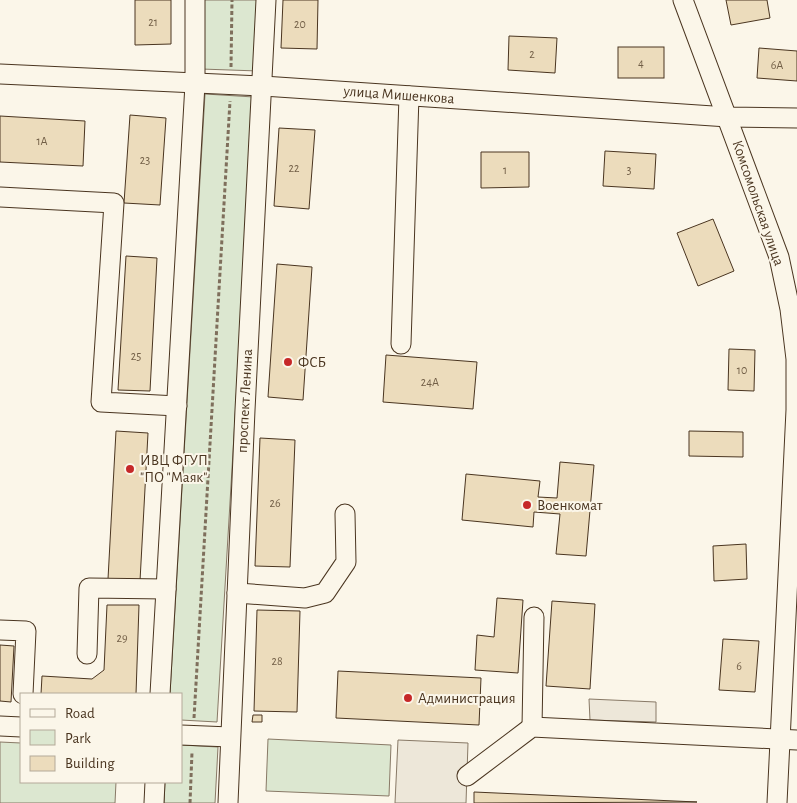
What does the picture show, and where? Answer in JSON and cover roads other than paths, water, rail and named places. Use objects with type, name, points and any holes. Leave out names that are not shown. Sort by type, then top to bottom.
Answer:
[{"type":"street","points":[[160,693],[195,84],[196,0]]},
{"type":"street","name":"проспект Ленина","points":[[228,803],[244,410],[263,86],[266,0]]},
{"type":"street","name":"Комсомольская улица","points":[[683,0],[779,257],[790,309],[796,359],[789,740],[777,803]]},
{"type":"street","name":"улица Мишенкова","points":[[0,74],[263,86],[728,117],[797,118]]},
{"type":"street","points":[[401,344],[409,96]]},
{"type":"street","points":[[0,197],[114,204],[101,402],[177,406]]},
{"type":"street","points":[[237,593],[305,598],[325,593],[346,562],[345,514]]},
{"type":"street","points":[[87,654],[89,588],[166,589]]},
{"type":"street","points":[[532,727],[534,617]]},
{"type":"street","points":[[0,630],[26,631],[23,693]]},
{"type":"street","points":[[0,726],[20,727]]},
{"type":"street","points":[[466,776],[532,727],[789,740]]},
{"type":"street","points":[[187,735],[230,737]]},
{"type":"street","points":[[154,803],[155,783]]},
{"type":"place","name":"ФСБ","points":[[288,362]]},
{"type":"place","name":"ИВЦ ФГУП \"ПО \"Маяк\"","points":[[130,469]]},
{"type":"place","name":"Военкомат","points":[[527,505]]},
{"type":"place","name":"Администрация","points":[[408,698]]}]
